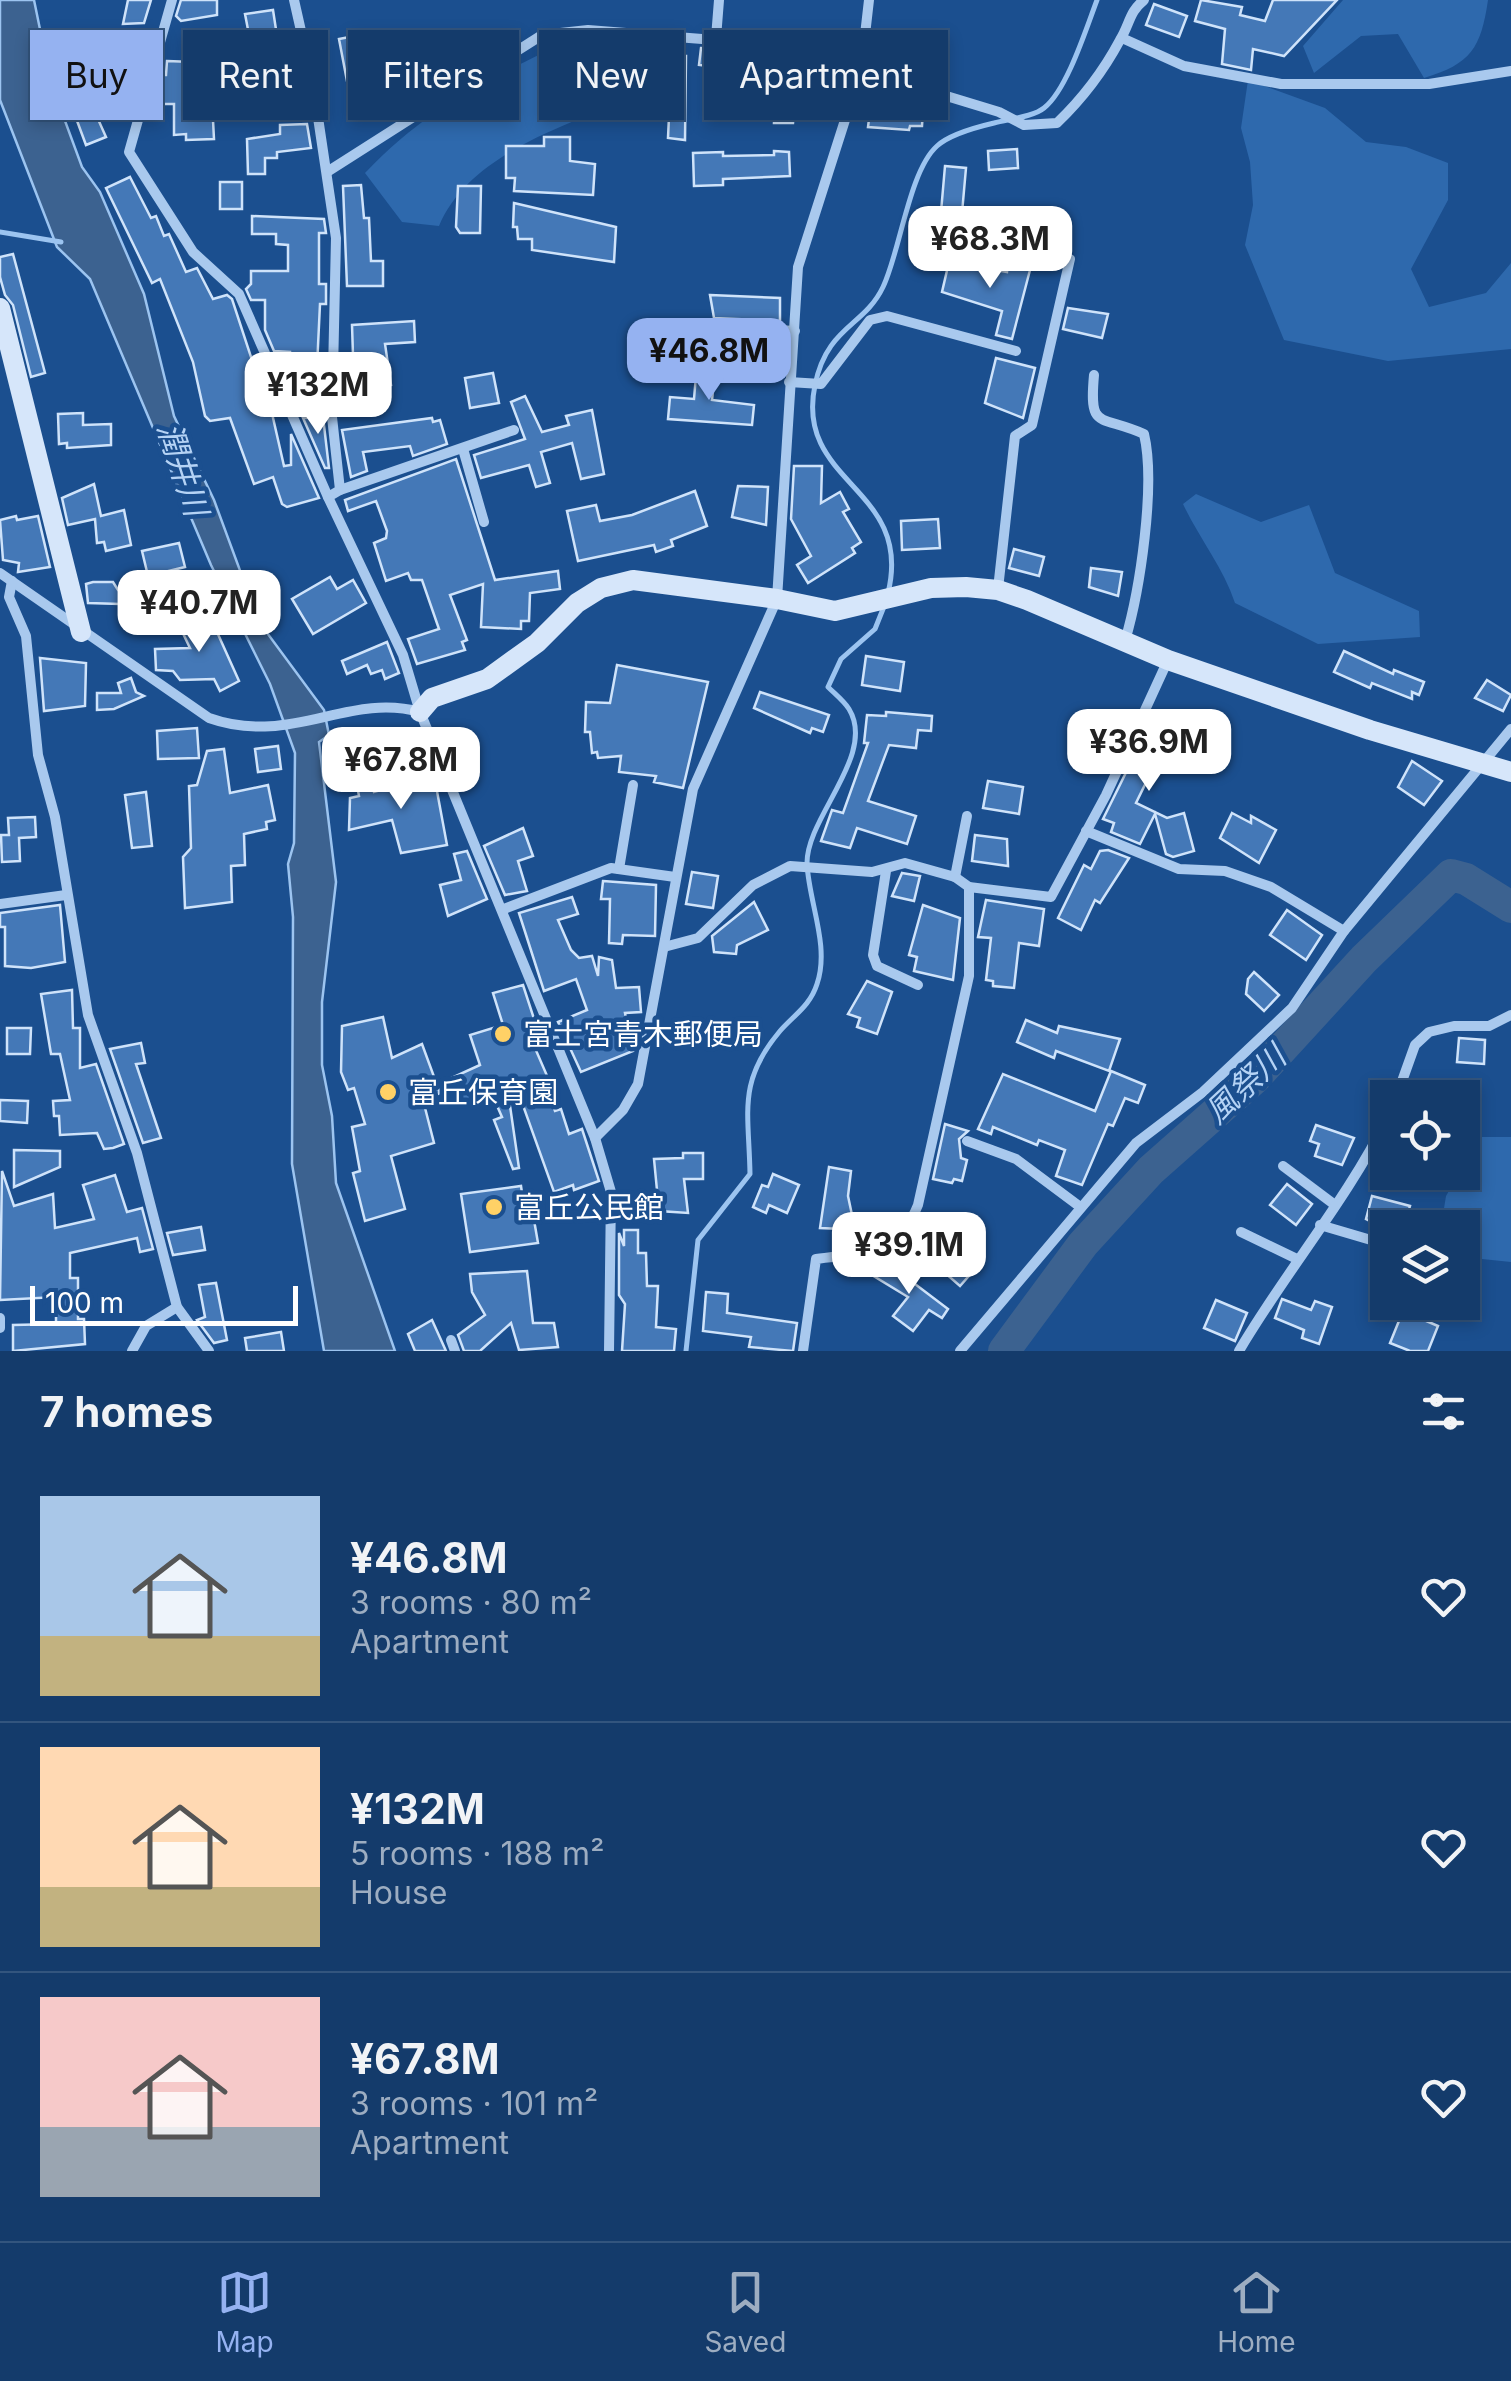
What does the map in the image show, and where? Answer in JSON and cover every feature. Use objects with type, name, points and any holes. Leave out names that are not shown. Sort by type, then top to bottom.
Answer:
[{"type":"street","points":[[172,0],[129,152],[193,252],[238,294],[403,655],[420,712],[596,1138],[611,1192],[609,1351]]},
{"type":"street","points":[[294,0],[304,32],[336,238],[332,418],[340,490]]},
{"type":"street","points":[[717,30],[720,0]]},
{"type":"street","points":[[866,30],[869,0]]},
{"type":"street","points":[[948,96],[999,112],[1024,125],[1057,123],[1076,105],[1122,38],[1130,11],[1144,0]]},
{"type":"street","points":[[328,172],[542,35],[588,30],[704,37]]},
{"type":"street","points":[[1122,38],[1184,66],[1281,84],[1429,84],[1511,71]]},
{"type":"street","points":[[596,1138],[623,1110],[638,1084],[692,789],[777,598],[794,382],[798,266],[845,120]]},
{"type":"street","points":[[998,590],[1015,436],[1032,424],[1070,258]]},
{"type":"street","points":[[0,308],[81,632]]},
{"type":"street","points":[[794,382],[821,384],[870,320],[887,316],[1016,351]]},
{"type":"street","points":[[716,326],[795,330]]},
{"type":"street","points":[[1094,374],[1091,409],[1096,418],[1144,434],[1150,462],[1133,612],[1125,641]]},
{"type":"street","points":[[328,497],[514,430]]},
{"type":"street","points":[[463,449],[484,522]]},
{"type":"street","points":[[0,573],[209,718],[242,730],[278,728],[394,705],[420,712]]},
{"type":"street","points":[[420,712],[432,698],[486,679],[537,643],[577,603],[601,588],[633,580],[777,598],[835,611],[864,608],[930,588],[998,590],[1168,660],[1370,730],[1511,772]]},
{"type":"street","points":[[12,581],[8,596],[26,636],[38,755],[55,817],[88,1015],[137,1153],[177,1306],[209,1351]]},
{"type":"street","points":[[664,947],[698,938],[753,884],[790,866],[886,871],[905,863],[954,877],[969,887],[1052,897],[1168,660]]},
{"type":"street","points":[[960,1351],[976,1338],[1079,1206],[1136,1143],[1203,1092],[1292,1008],[1344,931],[1511,729]]},
{"type":"street","points":[[619,870],[632,786]]},
{"type":"street","points":[[954,877],[967,816]]},
{"type":"street","points":[[1086,831],[1179,870],[1225,871],[1271,887],[1344,931]]},
{"type":"street","points":[[504,909],[611,868],[675,877]]},
{"type":"street","points":[[886,871],[874,954],[882,972],[918,984]]},
{"type":"street","points":[[803,1351],[816,1259],[884,1249],[910,1226],[918,1205],[969,976],[969,887]]},
{"type":"street","points":[[0,904],[66,895]]},
{"type":"street","points":[[1403,1080],[1416,1045],[1429,1032],[1454,1026],[1489,1026],[1511,1016]]},
{"type":"street","points":[[967,1141],[1016,1159],[1079,1206]]},
{"type":"street","points":[[1238,1351],[1370,1153]]},
{"type":"street","points":[[1283,1166],[1334,1205]]},
{"type":"street","points":[[1320,1225],[1370,1240]]},
{"type":"street","points":[[1241,1232],[1297,1259]]},
{"type":"street","points":[[132,1351],[146,1326],[177,1306]]},
{"type":"street","points":[[0,1318],[0,1328]]},
{"type":"shaded area","points":[[1343,0],[1488,0],[1482,30],[1471,52],[1440,73],[1424,78],[1398,34],[1361,36],[1314,73],[1303,46]]},
{"type":"shaded area","points":[[539,55],[539,120],[577,120],[520,146],[481,172],[450,206],[439,226],[402,222],[365,173],[426,120],[519,120],[519,65]]},
{"type":"shaded area","points":[[1248,80],[1325,108],[1366,142],[1406,147],[1448,163],[1448,200],[1411,269],[1429,307],[1486,293],[1511,263],[1511,349],[1388,361],[1284,340],[1245,245],[1253,205],[1250,162],[1241,128]]},
{"type":"shaded area","points":[[1196,494],[1261,522],[1309,505],[1335,573],[1419,611],[1420,637],[1318,644],[1235,603],[1183,504]]},
{"type":"shaded area","points":[[1480,1137],[1511,1137],[1511,1262],[1480,1258],[1480,1210],[1444,1210],[1449,1190],[1480,1190]]},
{"type":"water","name":"潤井川","points":[[0,0],[34,0],[40,30],[30,30],[30,120],[65,120],[82,167],[100,192],[144,294],[174,416],[214,500],[259,622],[324,710],[329,735],[319,742],[336,882],[322,1002],[322,1065],[332,1116],[336,1183],[395,1351],[324,1351],[292,1164],[293,917],[288,864],[294,843],[295,753],[270,684],[211,565],[90,279],[57,247],[0,100]]},
{"type":"building","points":[[128,0],[151,0],[144,23],[123,24]]},
{"type":"building","points":[[181,0],[217,0],[217,15],[181,21],[176,16]]},
{"type":"building","points":[[1201,0],[1242,7],[1240,15],[1265,21],[1273,0],[1337,0],[1284,56],[1253,49],[1251,70],[1222,64],[1225,29],[1195,21]]},
{"type":"building","points":[[1154,4],[1187,16],[1179,37],[1146,25]]},
{"type":"building","points":[[273,10],[276,30],[248,30],[245,14]]},
{"type":"building","points":[[348,37],[348,81],[347,81],[339,39]]},
{"type":"building","points":[[701,48],[704,48],[704,66],[699,65]]},
{"type":"building","points":[[686,56],[685,140],[668,138],[669,120],[684,120]]},
{"type":"building","points":[[167,61],[183,62],[183,120],[213,120],[214,139],[186,140],[186,134],[174,135],[174,104],[163,104]]},
{"type":"building","points":[[77,120],[98,120],[106,137],[86,145]]},
{"type":"building","points":[[869,120],[922,120],[922,126],[910,126],[909,130],[868,127]]},
{"type":"building","points":[[307,124],[311,148],[277,152],[277,158],[265,158],[265,174],[248,174],[247,139],[280,134],[280,125]]},
{"type":"building","points":[[544,137],[570,137],[570,161],[595,164],[593,195],[514,191],[515,178],[506,178],[506,146],[544,146]]},
{"type":"building","points":[[1017,149],[1018,168],[989,170],[988,151]]},
{"type":"building","points":[[774,151],[789,152],[790,176],[723,179],[723,185],[694,186],[693,153],[774,155]]},
{"type":"building","points":[[945,166],[966,168],[962,213],[941,212]]},
{"type":"building","points":[[130,177],[151,218],[156,216],[164,236],[169,234],[186,272],[197,268],[213,299],[227,295],[232,299],[271,409],[284,466],[291,465],[291,434],[319,498],[287,507],[282,504],[273,477],[254,484],[230,418],[210,421],[205,416],[193,362],[160,279],[152,283],[106,188]]},
{"type":"building","points":[[220,182],[242,182],[242,209],[220,209]]},
{"type":"building","points":[[361,185],[364,218],[369,218],[371,261],[383,261],[383,286],[347,286],[343,186]]},
{"type":"building","points":[[458,186],[481,186],[480,233],[460,233],[456,227]]},
{"type":"building","points":[[514,203],[616,227],[614,262],[532,250],[532,239],[518,239],[517,227],[513,227]]},
{"type":"building","points":[[252,216],[324,219],[326,233],[319,233],[319,284],[326,284],[326,304],[320,304],[317,367],[310,367],[310,374],[290,374],[290,352],[274,351],[265,330],[265,300],[251,300],[246,289],[251,284],[251,271],[288,271],[288,245],[276,244],[276,234],[252,234]]},
{"type":"building","points":[[13,254],[45,373],[31,377],[13,305],[5,295],[0,277],[0,257]]},
{"type":"building","points":[[949,262],[1007,272],[1008,265],[1030,270],[1012,339],[996,335],[1002,311],[942,292]]},
{"type":"building","points":[[710,295],[780,298],[780,321],[714,318]]},
{"type":"building","points":[[1068,308],[1108,314],[1102,338],[1063,329]]},
{"type":"building","points":[[414,321],[415,342],[385,344],[391,385],[368,389],[366,378],[343,375],[342,356],[353,355],[352,325]]},
{"type":"building","points":[[712,334],[779,339],[778,357],[762,357],[762,361],[710,358]]},
{"type":"building","points":[[996,358],[1035,368],[1023,418],[985,403]]},
{"type":"building","points":[[697,364],[716,365],[712,400],[754,405],[752,425],[668,419],[670,397],[694,399]]},
{"type":"building","points":[[493,373],[499,403],[470,408],[465,378]]},
{"type":"building","points":[[525,396],[542,432],[569,425],[566,416],[592,410],[604,474],[581,479],[572,443],[541,452],[550,483],[536,487],[529,465],[481,478],[474,455],[525,439],[511,402]]},
{"type":"building","points":[[83,413],[83,425],[111,424],[111,445],[67,448],[67,443],[59,444],[58,414]]},
{"type":"building","points":[[323,417],[329,468],[325,468],[303,418]]},
{"type":"building","points":[[432,418],[433,422],[440,420],[447,444],[413,456],[410,446],[363,452],[367,471],[351,477],[342,430]]},
{"type":"building","points":[[456,459],[495,580],[558,571],[560,589],[530,593],[529,621],[521,621],[521,629],[481,627],[483,584],[450,595],[467,640],[462,642],[465,650],[417,664],[408,639],[439,629],[422,580],[411,580],[408,573],[386,581],[374,543],[386,538],[387,531],[376,501],[348,511],[345,500]]},
{"type":"building","points":[[794,466],[822,466],[821,503],[840,492],[849,509],[843,512],[861,542],[852,548],[855,553],[808,583],[797,565],[811,556],[791,519]]},
{"type":"building","points":[[94,484],[101,516],[124,510],[131,545],[106,551],[104,542],[97,543],[95,519],[68,525],[62,498]]},
{"type":"building","points":[[738,486],[768,487],[766,525],[732,517]]},
{"type":"building","points":[[695,491],[707,526],[671,540],[673,546],[656,552],[654,545],[578,561],[567,511],[596,505],[600,521],[632,515]]},
{"type":"building","points":[[16,516],[17,520],[38,516],[50,567],[18,572],[19,563],[3,560],[0,520]]},
{"type":"building","points":[[938,519],[940,548],[902,550],[901,521]]},
{"type":"building","points":[[179,543],[185,567],[148,576],[142,551]]},
{"type":"building","points":[[1014,549],[1044,557],[1039,576],[1009,568]]},
{"type":"building","points":[[1091,568],[1122,572],[1118,596],[1089,587]]},
{"type":"building","points":[[330,577],[337,589],[353,580],[366,603],[313,634],[292,599]]},
{"type":"building","points":[[113,582],[118,590],[153,590],[153,605],[88,603],[86,584]]},
{"type":"building","points":[[208,612],[239,681],[220,691],[214,679],[180,680],[173,671],[156,670],[155,649],[190,648],[179,625]]},
{"type":"building","points":[[387,642],[399,673],[385,679],[382,670],[371,674],[367,665],[347,674],[342,661]]},
{"type":"building","points":[[1344,651],[1393,674],[1394,670],[1424,682],[1419,695],[1412,692],[1412,699],[1372,683],[1370,688],[1334,672]]},
{"type":"building","points":[[866,656],[904,662],[900,691],[862,685]]},
{"type":"building","points":[[40,658],[86,663],[85,706],[44,711]]},
{"type":"building","points":[[617,665],[708,682],[683,788],[654,782],[656,776],[619,772],[621,756],[598,758],[597,752],[592,753],[590,732],[585,732],[586,702],[610,703]]},
{"type":"building","points":[[131,678],[136,692],[144,696],[114,709],[97,710],[97,693],[121,693],[118,683]]},
{"type":"building","points":[[1487,680],[1511,695],[1503,711],[1475,698]]},
{"type":"building","points":[[760,692],[829,715],[823,732],[812,728],[810,733],[754,708]]},
{"type":"building","points":[[886,712],[932,716],[931,731],[918,730],[916,748],[889,745],[868,801],[916,816],[907,844],[857,828],[850,848],[821,841],[832,810],[843,813],[868,743],[864,743],[867,715],[886,716]]},
{"type":"building","points":[[1151,722],[1190,736],[1176,760],[1161,752],[1136,803],[1167,818],[1184,813],[1194,851],[1173,857],[1166,854],[1155,814],[1140,844],[1111,832],[1114,823],[1103,819]]},
{"type":"building","points":[[197,728],[199,758],[158,759],[157,731]]},
{"type":"building","points":[[278,746],[281,769],[258,772],[255,749]]},
{"type":"building","points":[[224,749],[230,793],[268,785],[275,820],[266,822],[267,829],[244,834],[245,865],[231,866],[232,902],[185,908],[183,857],[191,848],[189,786],[197,785],[207,751]]},
{"type":"building","points":[[1412,761],[1442,781],[1424,805],[1398,787]]},
{"type":"building","points":[[370,772],[374,792],[434,775],[447,845],[401,853],[392,820],[349,830],[350,798],[359,796],[355,775]]},
{"type":"building","points":[[988,781],[1023,787],[1019,814],[983,808]]},
{"type":"building","points":[[146,792],[152,846],[132,848],[125,795]]},
{"type":"building","points":[[1232,813],[1251,823],[1251,816],[1276,830],[1259,863],[1220,838]]},
{"type":"building","points":[[35,817],[36,837],[19,838],[20,861],[2,862],[1,835],[9,835],[8,818]]},
{"type":"building","points":[[523,828],[533,856],[518,861],[527,891],[505,895],[484,846]]},
{"type":"building","points":[[975,835],[1007,839],[1008,866],[972,861]]},
{"type":"building","points":[[467,851],[487,899],[448,916],[440,885],[461,880],[454,854]]},
{"type":"building","points":[[1100,851],[1129,858],[1100,903],[1095,900],[1081,930],[1058,918],[1084,865],[1091,869]]},
{"type":"building","points":[[692,872],[718,876],[713,908],[686,904]]},
{"type":"building","points":[[902,873],[920,876],[914,901],[892,896]]},
{"type":"building","points":[[603,881],[656,885],[655,936],[623,935],[622,944],[609,943],[610,899],[601,899]]},
{"type":"building","points":[[572,897],[578,914],[558,920],[571,950],[579,958],[592,956],[598,976],[599,957],[612,960],[616,988],[639,987],[641,1012],[625,1013],[633,1051],[581,1072],[558,1022],[587,1010],[576,979],[544,991],[519,913]]},
{"type":"building","points":[[986,900],[1044,909],[1039,946],[1019,943],[1014,988],[993,986],[993,981],[986,980],[991,938],[978,937]]},
{"type":"building","points":[[754,902],[768,930],[737,945],[736,954],[714,952],[712,936]]},
{"type":"building","points":[[60,905],[65,962],[31,968],[5,966],[5,927],[0,927],[0,913]]},
{"type":"building","points":[[923,905],[960,918],[953,980],[914,971],[917,957],[909,955]]},
{"type":"building","points":[[1287,910],[1322,935],[1306,960],[1270,935]]},
{"type":"building","points":[[1254,972],[1279,995],[1264,1011],[1246,994],[1248,979]]},
{"type":"building","points":[[867,981],[892,992],[877,1034],[857,1027],[860,1018],[848,1014]]},
{"type":"building","points":[[523,985],[537,1028],[528,1032],[548,1078],[543,1080],[555,1111],[561,1109],[569,1134],[582,1129],[599,1181],[574,1190],[573,1185],[554,1192],[515,1083],[507,1085],[519,1168],[513,1169],[494,1120],[502,1117],[490,1090],[461,1104],[449,1079],[480,1065],[470,1035],[503,1025],[493,993]]},
{"type":"building","points":[[72,990],[73,1028],[80,1028],[80,1068],[96,1064],[124,1144],[113,1148],[104,1149],[97,1133],[60,1135],[59,1116],[54,1116],[53,1101],[70,1100],[60,1054],[51,1054],[41,994]]},
{"type":"building","points":[[383,1017],[392,1058],[422,1044],[440,1093],[423,1100],[434,1143],[391,1156],[405,1209],[365,1221],[353,1173],[360,1171],[352,1127],[365,1124],[354,1088],[348,1090],[341,1072],[342,1026]]},
{"type":"building","points":[[1026,1020],[1057,1033],[1059,1026],[1120,1039],[1109,1071],[1056,1051],[1054,1058],[1017,1042]]},
{"type":"building","points":[[7,1028],[31,1028],[30,1054],[7,1054]]},
{"type":"building","points":[[1459,1038],[1485,1040],[1484,1064],[1457,1062]]},
{"type":"building","points":[[141,1043],[145,1063],[136,1064],[161,1138],[143,1143],[110,1049]]},
{"type":"building","points":[[1111,1071],[1145,1085],[1138,1103],[1125,1098],[1113,1126],[1108,1124],[1082,1185],[1056,1176],[1065,1150],[1039,1140],[1037,1145],[993,1127],[991,1134],[978,1129],[1003,1074],[1095,1111]]},
{"type":"building","points":[[0,1100],[28,1101],[27,1123],[0,1121]]},
{"type":"building","points":[[945,1124],[968,1131],[959,1139],[961,1158],[967,1160],[962,1181],[933,1179]]},
{"type":"building","points":[[1316,1125],[1354,1138],[1342,1165],[1315,1156],[1319,1144],[1310,1141]]},
{"type":"building","points":[[14,1150],[60,1151],[60,1167],[14,1187]]},
{"type":"building","points":[[683,1153],[703,1153],[703,1179],[684,1179],[688,1213],[659,1211],[654,1159],[683,1158]]},
{"type":"building","points":[[829,1167],[851,1171],[848,1196],[852,1215],[890,1217],[889,1231],[820,1228]]},
{"type":"building","points":[[2,1171],[14,1206],[53,1194],[55,1228],[94,1219],[83,1185],[115,1175],[127,1212],[142,1208],[153,1249],[140,1252],[137,1238],[70,1253],[70,1278],[78,1278],[78,1319],[84,1319],[85,1344],[13,1351],[13,1325],[56,1324],[56,1297],[0,1300]]},
{"type":"building","points":[[773,1174],[799,1185],[787,1213],[769,1205],[766,1213],[753,1207],[762,1185],[768,1187]]},
{"type":"building","points":[[1287,1184],[1312,1204],[1296,1225],[1270,1205]]},
{"type":"building","name":"富丘公民館","points":[[521,1186],[526,1221],[534,1220],[538,1243],[470,1252],[461,1194]]},
{"type":"building","points":[[1372,1196],[1410,1206],[1409,1210],[1370,1210],[1370,1221],[1366,1219]]},
{"type":"building","points":[[201,1227],[205,1250],[173,1255],[167,1233]]},
{"type":"building","points":[[624,1230],[638,1230],[638,1253],[646,1253],[647,1286],[658,1286],[656,1327],[676,1329],[674,1351],[622,1351],[625,1304],[619,1295],[619,1233],[624,1246]]},
{"type":"building","points":[[944,1241],[975,1269],[960,1286],[928,1258]]},
{"type":"building","points":[[882,1259],[948,1309],[942,1318],[929,1310],[913,1331],[893,1316],[908,1297],[872,1275]]},
{"type":"building","points":[[527,1271],[533,1323],[554,1323],[558,1347],[519,1350],[511,1323],[480,1351],[464,1351],[458,1335],[485,1315],[472,1292],[470,1274]]},
{"type":"building","points":[[216,1283],[227,1340],[214,1343],[197,1320],[205,1317],[199,1285]]},
{"type":"building","points":[[706,1292],[728,1294],[727,1313],[797,1323],[793,1351],[749,1347],[751,1337],[703,1331]]},
{"type":"building","points":[[1282,1299],[1311,1310],[1315,1301],[1332,1307],[1319,1344],[1302,1338],[1304,1330],[1275,1318]]},
{"type":"building","points":[[1216,1300],[1247,1313],[1235,1341],[1204,1328]]},
{"type":"building","points":[[432,1320],[446,1351],[415,1351],[408,1334]]},
{"type":"building","points":[[1399,1320],[1424,1320],[1438,1326],[1428,1351],[1410,1351],[1390,1343]]},
{"type":"building","points":[[281,1332],[284,1351],[247,1351],[245,1338]]},
{"type":"waterway","points":[[888,593],[891,558],[885,530],[821,444],[813,418],[821,365],[828,350],[883,287],[912,192],[927,158],[942,142],[956,135],[1044,108],[1068,74],[1097,0]]},
{"type":"waterway","points":[[0,232],[61,242]]},
{"type":"waterway","points":[[686,1351],[698,1240],[750,1174],[751,1082],[766,1049],[810,998],[820,970],[820,940],[807,864],[817,826],[848,766],[855,727],[849,709],[828,687],[841,659],[875,629],[885,604]]},
{"type":"waterway","name":"風祭川","points":[[1004,1351],[1083,1244],[1151,1170],[1255,1078],[1364,959],[1451,875],[1466,879],[1511,907]]},
{"type":"place","name":"富士宮青木郵便局","points":[[503,1034]]},
{"type":"place","name":"富丘保育園","points":[[388,1092]]},
{"type":"place","name":"富丘公民館","points":[[494,1207]]}]
